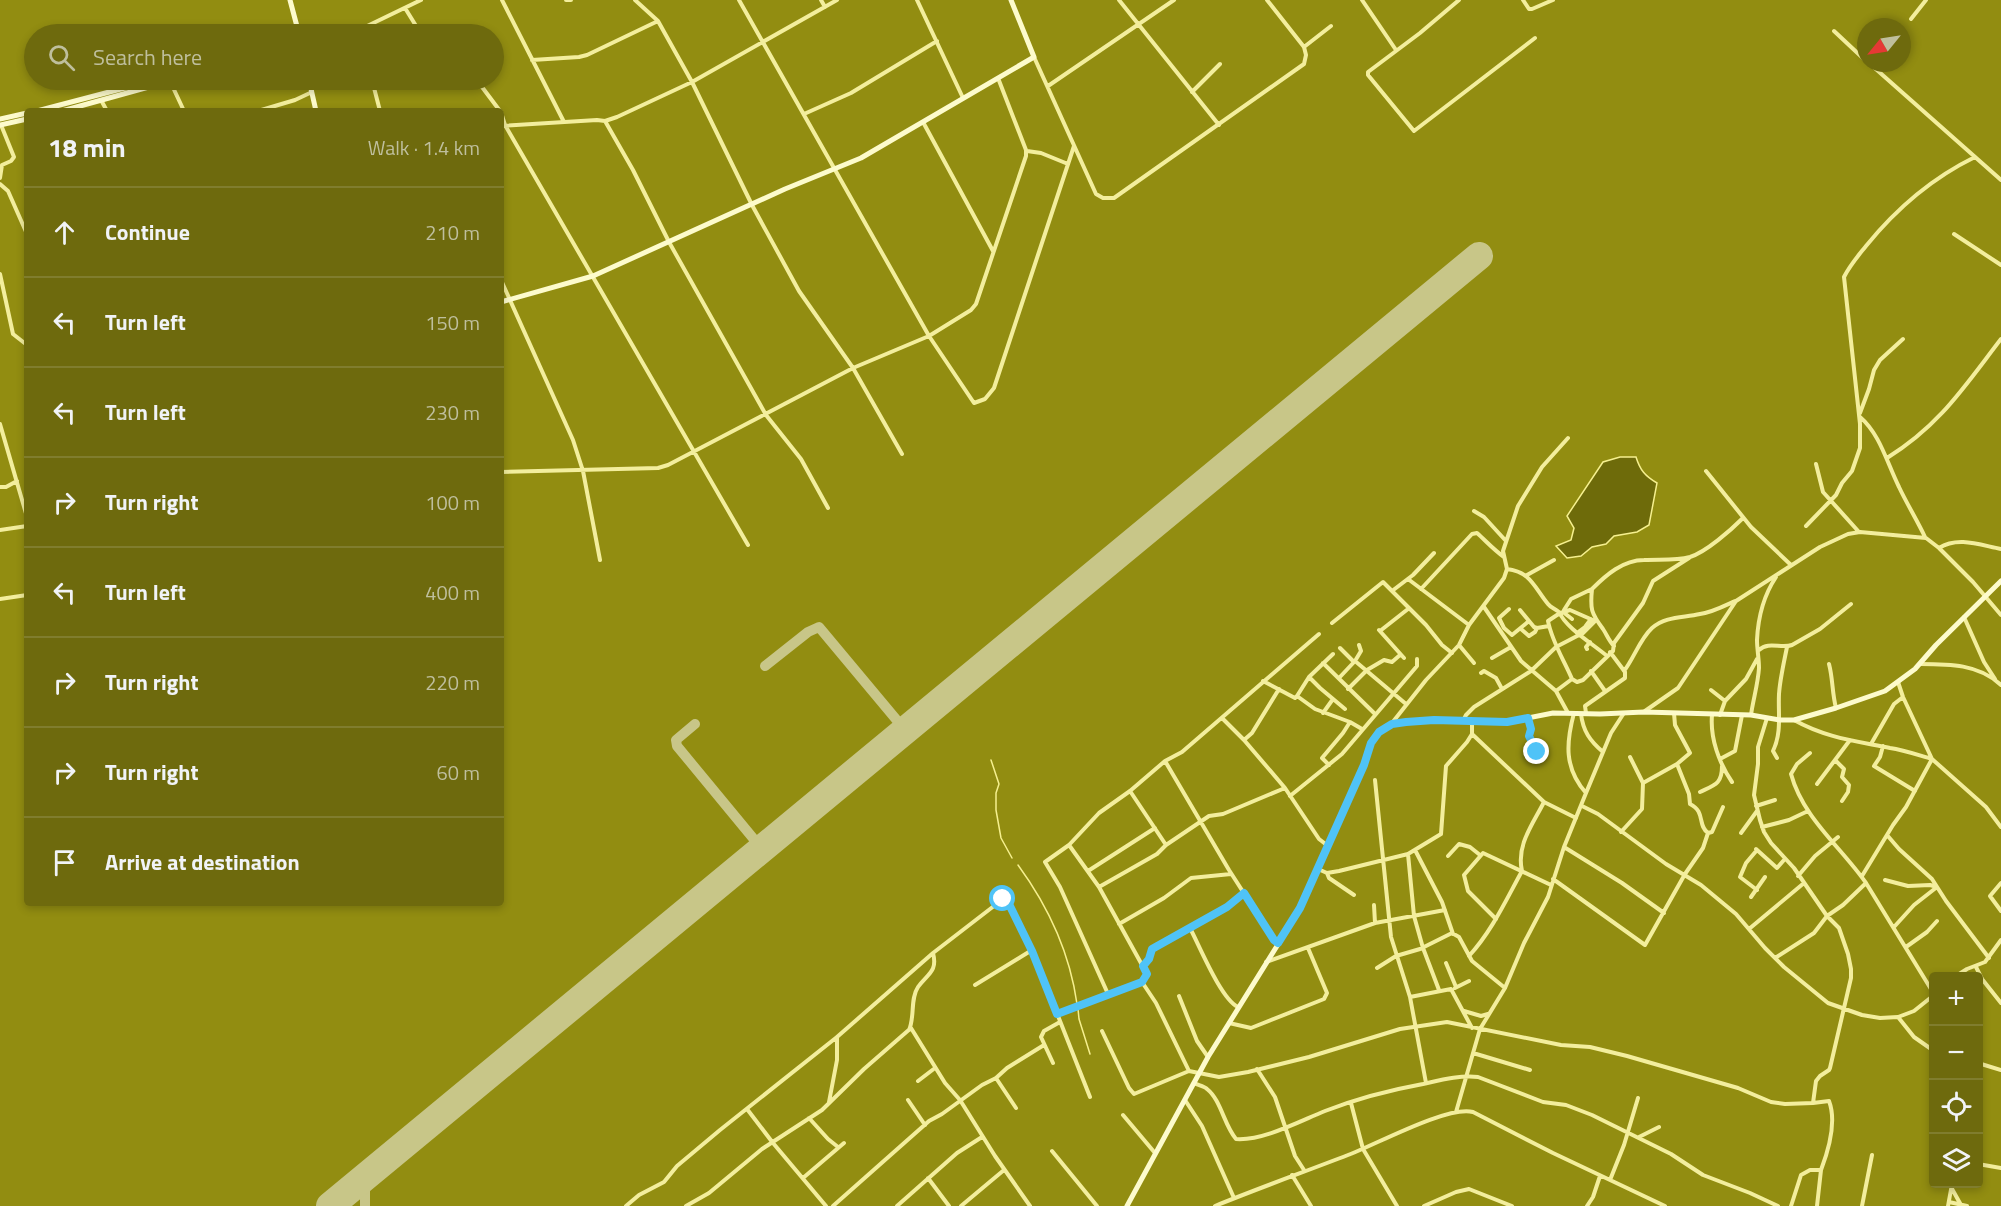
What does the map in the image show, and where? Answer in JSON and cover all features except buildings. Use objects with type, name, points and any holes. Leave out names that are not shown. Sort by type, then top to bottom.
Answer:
[{"type":"main road","points":[[290,0],[294,24]]},
{"type":"main road","points":[[504,301],[593,276],[883,147],[1034,57],[1011,0]]},
{"type":"main road","points":[[68,108],[124,90]]},
{"type":"main road","points":[[69,108],[136,90]]},
{"type":"main road","points":[[312,92],[315,108]]},
{"type":"main road","points":[[0,118],[24,114]]},
{"type":"main road","points":[[0,124],[24,120]]},
{"type":"main road","points":[[1127,1206],[1208,1057],[1295,917],[1364,765],[1371,743],[1379,732],[1392,724],[1434,720],[1507,722],[1547,714],[1644,712],[1751,715],[1794,720],[1885,691],[1920,664],[1936,645],[2001,581]]},
{"type":"street","points":[[371,24],[421,0]]},
{"type":"street","points":[[502,0],[564,122]]},
{"type":"street","points":[[566,0],[571,0]]},
{"type":"street","points":[[635,0],[658,21],[692,82],[752,205],[799,291],[853,368],[902,454]]},
{"type":"street","points":[[739,0],[929,336],[974,403],[985,399],[994,388],[1074,146]]},
{"type":"street","points":[[821,0],[825,7]]},
{"type":"street","points":[[504,125],[605,121],[692,82],[763,44],[837,0]]},
{"type":"street","points":[[917,0],[963,98]]},
{"type":"street","points":[[1119,0],[1219,125]]},
{"type":"street","points":[[1048,86],[1173,0]]},
{"type":"street","points":[[1034,57],[1096,194],[1103,198],[1114,198],[1304,64],[1306,55],[1304,47],[1267,0]]},
{"type":"street","points":[[1362,0],[1396,50]]},
{"type":"street","points":[[1459,0],[1368,72],[1368,75],[1414,131],[1535,38]]},
{"type":"street","points":[[1523,0],[1529,9],[1553,0]]},
{"type":"street","points":[[1911,19],[1926,0]]},
{"type":"street","points":[[405,8],[415,24]]},
{"type":"street","points":[[532,60],[586,55],[658,21]]},
{"type":"street","points":[[1304,47],[1331,26]]},
{"type":"street","points":[[1834,31],[1857,53]]},
{"type":"street","points":[[804,114],[851,93],[937,41]]},
{"type":"street","points":[[1192,92],[1220,64]]},
{"type":"street","points":[[1878,72],[2001,180]]},
{"type":"street","points":[[504,472],[658,468],[668,465],[853,368],[929,336],[971,310],[976,304],[1025,160],[1026,150],[998,78]]},
{"type":"street","points":[[176,90],[183,108]]},
{"type":"street","points":[[375,90],[379,108]]},
{"type":"street","points":[[484,90],[498,108]]},
{"type":"street","points":[[268,108],[312,92]]},
{"type":"street","points":[[101,100],[105,108]]},
{"type":"street","points":[[605,121],[633,170],[669,243],[766,415],[801,459],[828,508]]},
{"type":"street","points":[[923,122],[993,252]]},
{"type":"street","points":[[0,124],[14,157],[2,165],[0,178]]},
{"type":"street","points":[[504,127],[748,545]]},
{"type":"street","points":[[1026,150],[1041,153],[1068,164]]},
{"type":"street","points":[[1806,526],[1830,502],[1852,471],[1861,441],[1844,277],[1849,267],[1874,236],[1902,207],[1938,177],[1975,157]]},
{"type":"street","points":[[0,184],[8,191],[24,227]]},
{"type":"street","points":[[1954,234],[2001,264]]},
{"type":"street","points":[[0,274],[13,334],[24,343]]},
{"type":"street","points":[[504,287],[573,440],[583,471],[600,560]]},
{"type":"street","points":[[1859,415],[1874,370],[1880,360],[1903,339]]},
{"type":"street","points":[[1887,458],[1927,430],[1956,398],[2001,339]]},
{"type":"street","points":[[1859,415],[1887,458],[1898,485],[1926,538],[1939,548],[1986,596],[2001,615]]},
{"type":"street","points":[[0,424],[24,506]]},
{"type":"street","points":[[1392,724],[1426,680],[1459,645],[1469,625],[1504,578],[1507,569],[1503,551],[1518,506],[1542,467],[1568,438]]},
{"type":"street","points":[[1816,464],[1823,492],[1860,532]]},
{"type":"street","points":[[1706,471],[1758,535],[1791,565]]},
{"type":"street","points":[[0,487],[6,487],[17,481]]},
{"type":"street","points":[[1474,511],[1484,517],[1506,541]]},
{"type":"street","points":[[1690,557],[1629,562],[1611,572],[1592,589],[1571,599],[1562,612],[1548,621],[1556,647],[1572,679],[1580,682],[1613,651],[1614,643],[1643,603],[1653,581],[1713,544],[1743,518]]},
{"type":"street","points":[[0,530],[24,526]]},
{"type":"street","points":[[1624,671],[1651,629],[1678,616],[1714,611],[1736,601],[1841,536],[1860,532],[1926,538]]},
{"type":"street","points":[[1421,589],[1472,534],[1477,533],[1504,558]]},
{"type":"street","points":[[1939,548],[1949,542],[1967,542],[2001,549]]},
{"type":"street","points":[[1392,591],[1408,579],[1434,553]]},
{"type":"street","points":[[1527,575],[1554,560]]},
{"type":"street","points":[[1507,569],[1519,570],[1527,575],[1550,607],[1572,619]]},
{"type":"street","points":[[1751,715],[1759,668],[1757,643],[1763,603],[1775,578],[1782,571]]},
{"type":"street","points":[[1408,579],[1469,625]]},
{"type":"street","points":[[1332,623],[1383,582],[1452,653]]},
{"type":"street","points":[[1592,589],[1590,602],[1593,620]]},
{"type":"street","points":[[0,598],[24,595]]},
{"type":"street","points":[[1644,712],[1678,688],[1736,601]]},
{"type":"street","points":[[1759,650],[1769,645],[1787,647],[1820,629],[1851,604]]},
{"type":"street","points":[[1484,606],[1521,661],[1556,691],[1577,714],[1587,736],[1603,752]]},
{"type":"street","points":[[1348,689],[1367,670],[1384,660],[1392,662],[1402,656],[1380,631],[1408,609]]},
{"type":"street","points":[[1509,609],[1499,618],[1512,635],[1528,621]]},
{"type":"street","points":[[1520,610],[1537,628],[1549,626]]},
{"type":"street","points":[[1562,612],[1579,613],[1593,620],[1614,646]]},
{"type":"street","points":[[1562,612],[1562,618],[1579,634],[1608,654],[1624,671],[1625,678],[1577,714],[1569,738],[1570,765],[1575,780],[1586,793]]},
{"type":"street","points":[[1964,617],[1984,662],[1995,680]]},
{"type":"street","points":[[1463,721],[1474,707],[1531,671],[1556,647],[1579,634],[1593,620]]},
{"type":"street","points":[[1521,629],[1530,636],[1537,628]]},
{"type":"street","points":[[1108,994],[1060,886],[1045,862],[1069,845],[1099,813],[1130,791],[1165,761],[1182,752],[1319,634]]},
{"type":"street","points":[[1587,649],[1590,642]]},
{"type":"street","points":[[1339,678],[1361,651],[1359,645]]},
{"type":"street","points":[[1459,645],[1474,663]]},
{"type":"street","points":[[1492,658],[1511,646]]},
{"type":"street","points":[[1777,758],[1773,751],[1777,742],[1780,720],[1779,691],[1787,647]]},
{"type":"street","points":[[1340,648],[1406,704]]},
{"type":"street","points":[[1297,696],[1310,677],[1333,654]]},
{"type":"street","points":[[1719,715],[1725,701],[1746,679],[1758,658]]},
{"type":"street","points":[[1290,796],[1342,754],[1417,666],[1417,659]]},
{"type":"street","points":[[1323,663],[1375,714]]},
{"type":"street","points":[[1829,663],[1836,708]]},
{"type":"street","points":[[1920,664],[1947,664],[1972,668],[2001,685]]},
{"type":"street","points":[[1481,673],[1484,671],[1496,678],[1502,689]]},
{"type":"street","points":[[1591,671],[1605,691]]},
{"type":"street","points":[[1310,677],[1345,709]]},
{"type":"street","points":[[1556,691],[1572,679]]},
{"type":"street","points":[[1263,681],[1295,698],[1297,696],[1315,710],[1350,722],[1362,729]]},
{"type":"street","points":[[1898,682],[1932,759],[1986,807],[2001,827]]},
{"type":"street","points":[[1244,740],[1252,732],[1280,689]]},
{"type":"street","points":[[1711,690],[1725,701]]},
{"type":"street","points":[[1870,744],[1894,704],[1903,697]]},
{"type":"street","points":[[1323,713],[1333,699]]},
{"type":"street","points":[[1456,1112],[1480,1029],[1505,988],[1524,943],[1548,897],[1564,847],[1586,793],[1611,733],[1624,713]]},
{"type":"street","points":[[1643,783],[1677,764],[1690,753],[1675,725],[1674,713]]},
{"type":"street","points":[[1712,715],[1714,738],[1721,761],[1732,782]]},
{"type":"street","points":[[1721,761],[1735,751],[1742,715]]},
{"type":"street","points":[[1222,718],[1285,788],[1319,838],[1328,847]]},
{"type":"street","points":[[1528,718],[1531,729],[1529,736],[1537,752]]},
{"type":"street","points":[[1767,718],[1758,747],[1754,795],[1762,827],[1771,843],[1784,860],[1794,868],[1827,916],[1839,928],[1851,969],[1851,978],[1830,1068],[1816,1082],[1813,1103]]},
{"type":"street","points":[[1794,720],[1820,733],[1932,759]]},
{"type":"street","points":[[1329,765],[1322,758],[1350,722]]},
{"type":"street","points":[[1318,869],[1327,873],[1408,854],[1441,834],[1446,766],[1472,734],[1472,722]]},
{"type":"street","points":[[1472,734],[1544,802],[1576,818]]},
{"type":"street","points":[[1817,784],[1850,740]]},
{"type":"street","points":[[1883,747],[1874,766],[1915,791]]},
{"type":"street","points":[[1810,753],[1797,764],[1791,774],[1793,784],[1808,812],[1832,843],[1856,868],[1929,986]]},
{"type":"street","points":[[1621,832],[1642,809],[1643,783],[1630,757]]},
{"type":"street","points":[[1862,877],[1932,759]]},
{"type":"street","points":[[1835,760],[1844,769],[1842,777],[1849,785],[1848,792],[1842,801]]},
{"type":"street","points":[[1165,761],[1232,874],[1278,943]]},
{"type":"street","points":[[1700,792],[1717,783],[1722,776],[1721,761]]},
{"type":"street","points":[[1677,764],[1689,794],[1690,804],[1700,812],[1702,826],[1708,833]]},
{"type":"street","points":[[1375,780],[1390,938],[1410,997],[1426,1083]]},
{"type":"street","points":[[1099,887],[1157,854],[1166,845],[1209,816],[1223,814],[1285,788]]},
{"type":"street","points":[[1130,791],[1166,845]]},
{"type":"street","points":[[1741,833],[1757,808],[1775,800]]},
{"type":"street","points":[[1469,956],[1479,946],[1496,919],[1522,871],[1519,860],[1520,850],[1544,802]]},
{"type":"street","points":[[1582,806],[1613,824],[1666,864],[1685,874],[1736,914],[1775,958],[1803,985],[1828,1003],[1880,1018],[1898,1017],[1914,1011],[1929,998]]},
{"type":"street","points":[[1553,879],[1645,945],[1685,874],[1703,848],[1708,833],[1712,832],[1723,807]]},
{"type":"street","points":[[1762,827],[1808,812]]},
{"type":"street","points":[[1088,871],[1155,828]]},
{"type":"street","points":[[1887,835],[1923,870],[1989,958]]},
{"type":"street","points":[[1798,876],[1815,856],[1838,837]]},
{"type":"street","points":[[1448,856],[1459,844],[1480,855]]},
{"type":"street","points":[[1057,1014],[1142,982],[1147,974],[1099,887],[1069,845]]},
{"type":"street","points":[[1564,847],[1623,883],[1664,913]]},
{"type":"street","points":[[1414,850],[1445,910],[1454,935]]},
{"type":"street","points":[[1757,890],[1740,877],[1746,863],[1756,850],[1777,867],[1784,860]]},
{"type":"street","points":[[1496,919],[1468,891],[1464,875],[1483,853],[1551,885]]},
{"type":"street","points":[[1408,854],[1414,916],[1439,990]]},
{"type":"street","points":[[1409,862],[1419,858]]},
{"type":"street","points":[[1327,873],[1329,878],[1354,895]]},
{"type":"street","points":[[1119,924],[1164,898],[1191,878],[1232,874]]},
{"type":"street","points":[[1751,897],[1765,877]]},
{"type":"street","points":[[1885,880],[1908,886],[1936,887]]},
{"type":"street","points":[[1749,929],[1804,883]]},
{"type":"street","points":[[1775,958],[1814,933],[1827,916],[1843,905],[1866,883]]},
{"type":"street","points":[[2001,883],[1990,896],[2001,911]]},
{"type":"street","points":[[1894,927],[1914,905],[1936,887]]},
{"type":"street","points":[[1143,966],[1149,959],[1152,949],[1227,907],[1244,893]]},
{"type":"street","points":[[626,1206],[639,1195],[664,1182],[677,1166],[837,1037],[933,953],[1003,899],[1007,900],[1032,951],[1090,1097]]},
{"type":"street","points":[[1374,905],[1375,923]]},
{"type":"street","points":[[1265,963],[1375,923],[1445,910]]},
{"type":"street","points":[[1906,947],[1927,932],[1937,921]]},
{"type":"street","points":[[1190,928],[1218,984],[1232,1004],[1238,1007]]},
{"type":"street","points":[[1377,968],[1396,956],[1423,948],[1452,933],[1459,937],[1476,964],[1505,988]]},
{"type":"street","points":[[1962,972],[1985,963],[2001,940]]},
{"type":"street","points":[[1229,1023],[1251,1028],[1324,999],[1327,993],[1308,948]]},
{"type":"street","points":[[975,985],[1032,951]]},
{"type":"street","points":[[909,1031],[915,994],[932,971],[935,961],[933,953]]},
{"type":"street","points":[[1446,963],[1463,1010],[1473,1028]]},
{"type":"street","points":[[1976,967],[1982,979],[2001,1003]]},
{"type":"street","points":[[1410,997],[1454,988],[1469,981]]},
{"type":"street","points":[[1142,982],[1156,1002],[1189,1071]]},
{"type":"street","points":[[1179,996],[1197,1041],[1208,1057]]},
{"type":"street","points":[[1463,1010],[1480,1016],[1491,1012]]},
{"type":"street","points":[[1898,1017],[1914,1037],[1929,1048]]},
{"type":"street","points":[[1053,1063],[1041,1037],[1044,1031],[1060,1022]]},
{"type":"street","points":[[1102,1031],[1134,1094],[1189,1071],[1220,1077],[1309,1057],[1371,1036],[1447,1022],[1561,1045],[1590,1047],[1627,1056],[1738,1088],[1771,1102],[1785,1104],[1829,1101],[1833,1111],[1827,1155],[1821,1170],[1817,1206]]},
{"type":"street","points":[[686,1206],[709,1193],[755,1154],[829,1103],[911,1028],[935,1068],[960,1100],[982,1137],[1030,1206]]},
{"type":"street","points":[[829,1103],[837,1060],[837,1037]]},
{"type":"street","points":[[832,1206],[925,1125],[982,1085],[996,1078],[1006,1068],[1044,1045]]},
{"type":"street","points":[[1473,1053],[1530,1070]]},
{"type":"street","points":[[1983,1065],[2001,1070]]},
{"type":"street","points":[[918,1081],[935,1068]]},
{"type":"street","points":[[1257,1069],[1275,1098],[1295,1156],[1304,1170]]},
{"type":"street","points":[[1194,1083],[1207,1089],[1220,1107],[1232,1134],[1242,1139],[1285,1128],[1327,1110],[1372,1096],[1426,1083],[1478,1077],[1543,1102],[1573,1108],[1671,1154],[1703,1175],[1778,1206]]},
{"type":"street","points":[[996,1078],[1016,1108]]},
{"type":"street","points":[[1610,1180],[1638,1098]]},
{"type":"street","points":[[1185,1099],[1202,1126],[1234,1198]]},
{"type":"street","points":[[908,1100],[925,1125]]},
{"type":"street","points":[[1351,1103],[1363,1149],[1397,1206]]},
{"type":"street","points":[[747,1109],[772,1143],[826,1206]]},
{"type":"street","points":[[1219,1205],[1456,1112],[1473,1112],[1655,1204],[1665,1206]]},
{"type":"street","points":[[1123,1115],[1155,1153]]},
{"type":"street","points":[[809,1118],[838,1147]]},
{"type":"street","points":[[1638,1138],[1659,1127]]},
{"type":"street","points":[[897,1206],[957,1153],[982,1137]]},
{"type":"street","points":[[803,1178],[844,1143]]},
{"type":"street","points":[[1052,1151],[1093,1205]]},
{"type":"street","points":[[1862,1206],[1872,1155]]},
{"type":"street","points":[[1983,1165],[2001,1168]]},
{"type":"street","points":[[961,1206],[1004,1170]]},
{"type":"street","points":[[1791,1206],[1802,1175],[1810,1170],[1821,1170]]},
{"type":"street","points":[[1292,1175],[1311,1206]]},
{"type":"street","points":[[1587,1206],[1593,1197],[1600,1176]]},
{"type":"street","points":[[928,1178],[949,1206]]},
{"type":"street","points":[[1952,1188],[1949,1204],[1967,1206]]},
{"type":"street","points":[[1953,1188],[1961,1204]]},
{"type":"street","points":[[1424,1206],[1469,1189],[1512,1206]]},
{"type":"shaded area","points":[[1620,457],[1636,457],[1639,466],[1649,478],[1657,483],[1649,525],[1637,532],[1614,536],[1606,544],[1592,547],[1581,556],[1567,558],[1556,546],[1571,540],[1574,528],[1567,516],[1603,462]]},
{"type":"waterway","points":[[991,760],[999,784],[996,793],[996,810],[1001,838],[1012,858]]},
{"type":"waterway","points":[[1018,865],[1039,897],[1056,931],[1069,967],[1077,1004]]},
{"type":"waterway","points":[[1078,1009],[1090,1054]]},
{"type":"taxiway","points":[[765,666],[808,632],[819,627],[905,730]]},
{"type":"taxiway","points":[[695,724],[676,740],[677,746],[762,849]]},
{"type":"taxiway","points":[[365,1206],[365,1187],[376,1167]]},
{"type":"runway","points":[[330,1206],[1479,256]]},
{"type":"route","points":[[1003,899],[1007,900],[1023,930],[1057,1014],[1142,982],[1147,974],[1143,966],[1149,959],[1152,949],[1227,907],[1244,893],[1278,943],[1295,917],[1318,869],[1364,765],[1371,743],[1379,732],[1392,724],[1434,720],[1507,722],[1528,718],[1531,729],[1529,736],[1537,752]]}]
